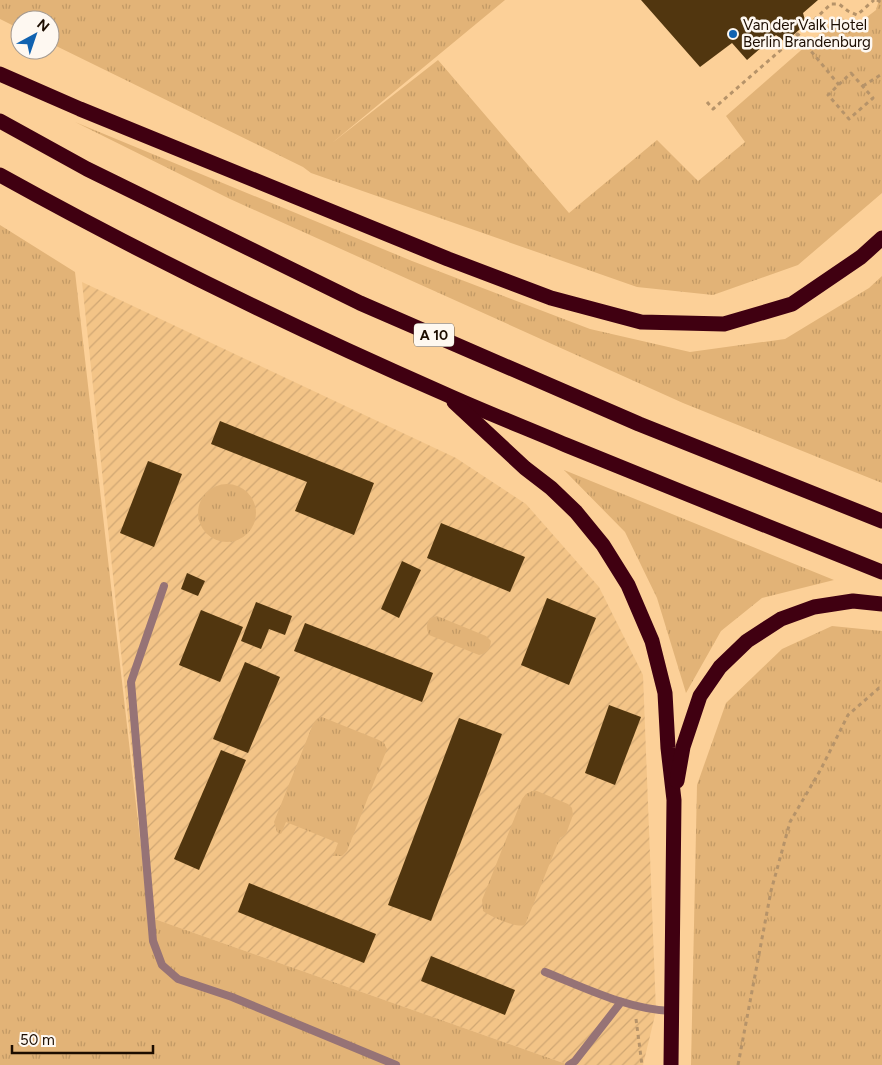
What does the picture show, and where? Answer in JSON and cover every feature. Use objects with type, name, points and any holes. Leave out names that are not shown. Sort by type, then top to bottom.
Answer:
[{"type":"highway","points":[[0,74],[80,109],[448,259],[551,298],[641,322],[724,324],[792,304],[861,257],[882,238]]},
{"type":"highway","name":"A 10","points":[[0,120],[87,169],[360,303],[640,424],[882,521]]},
{"type":"highway","points":[[0,175],[50,203],[185,272],[323,339],[446,395],[697,499],[882,572]]},
{"type":"highway","points":[[446,395],[525,468],[551,488],[576,512],[604,545],[628,585],[652,641],[665,693],[668,748],[674,800],[671,1065]]},
{"type":"highway","points":[[674,800],[682,747],[700,696],[720,666],[747,641],[781,619],[814,607],[853,601],[882,604]]},
{"type":"lane","points":[[164,586],[131,682],[153,941],[162,965],[178,979],[232,997],[396,1065]]},
{"type":"lane","points":[[544,972],[634,1006],[671,1011]]},
{"type":"lane","points":[[569,1065],[576,1060],[621,1002]]},
{"type":"path","points":[[707,102],[713,109],[832,4],[839,4],[857,15],[876,0],[882,3]]},
{"type":"path","points":[[797,34],[839,85]]},
{"type":"path","points":[[851,73],[863,86],[873,98],[849,119],[828,95],[851,73]]},
{"type":"path","points":[[863,86],[882,74]]},
{"type":"path","points":[[738,1065],[772,890],[790,822],[821,769],[848,714],[879,688],[882,688]]},
{"type":"path","points":[[634,1006],[642,1065]]},
{"type":"shaded area","points":[[82,282],[456,458],[526,504],[599,587],[643,675],[656,1011],[643,1065],[569,1065],[149,917]]},
{"type":"green space","points":[[0,0],[505,0],[332,143],[438,60],[569,213],[657,140],[698,181],[745,142],[726,116],[840,16],[854,27],[876,10],[879,0],[882,0],[882,193],[798,265],[713,295],[637,287],[311,173],[303,167],[60,48],[60,10],[10,10],[10,24],[0,19]]},
{"type":"green space","points":[[75,122],[412,261],[590,329],[690,352],[785,339],[869,288],[882,276],[882,483],[683,403],[230,199]]},
{"type":"green space","points":[[0,225],[75,272],[149,917],[569,1065],[0,1065]]},
{"type":"green space","points":[[564,470],[834,580],[762,598],[721,631],[686,693],[657,598],[625,532]]},
{"type":"green space","points":[[227,484],[243,489],[251,497],[256,513],[251,529],[243,537],[227,542],[211,537],[203,529],[198,513],[203,497],[211,489]]},
{"type":"green space","points":[[437,616],[486,636],[491,641],[489,649],[479,655],[429,635],[428,622],[430,618]]},
{"type":"green space","points":[[832,626],[882,631],[882,1065],[691,1065],[697,785],[726,703],[782,649]]},
{"type":"green space","points":[[322,717],[379,740],[384,743],[387,749],[347,851],[342,856],[333,856],[338,843],[286,822],[281,834],[277,832],[274,822],[313,724]]},
{"type":"green space","points":[[532,791],[537,791],[568,804],[572,808],[573,815],[566,834],[560,838],[525,925],[521,926],[504,921],[483,911],[482,900],[522,799]]},
{"type":"building","name":"Van der Valk Hotel Berlin Brandenburg","points":[[641,0],[818,0],[803,13],[806,24],[785,42],[776,35],[747,60],[732,43],[700,67]]},
{"type":"building","points":[[220,421],[374,483],[354,535],[295,511],[307,482],[211,444]]},
{"type":"building","points":[[148,461],[182,474],[154,547],[120,533]]},
{"type":"building","points":[[441,523],[525,557],[510,592],[427,558]]},
{"type":"building","points":[[402,561],[421,570],[399,618],[381,609]]},
{"type":"building","points":[[187,573],[205,581],[198,596],[181,589]]},
{"type":"building","points":[[547,598],[596,618],[569,685],[521,665]]},
{"type":"building","points":[[256,602],[292,616],[285,635],[269,629],[261,649],[241,641]]},
{"type":"building","points":[[201,610],[243,627],[220,682],[179,665]]},
{"type":"building","points":[[305,623],[433,673],[422,702],[294,651]]},
{"type":"building","points":[[245,662],[280,677],[248,753],[213,739]]},
{"type":"building","points":[[609,705],[641,717],[615,785],[585,773]]},
{"type":"building","points":[[459,718],[502,734],[431,921],[388,905]]},
{"type":"building","points":[[221,750],[246,760],[199,870],[174,859]]},
{"type":"building","points":[[249,883],[376,934],[364,963],[238,912]]},
{"type":"building","points":[[431,956],[515,990],[505,1015],[421,981]]},
{"type":"place","name":"Van der Valk Hotel Berlin Brandenburg","points":[[733,34]]}]
